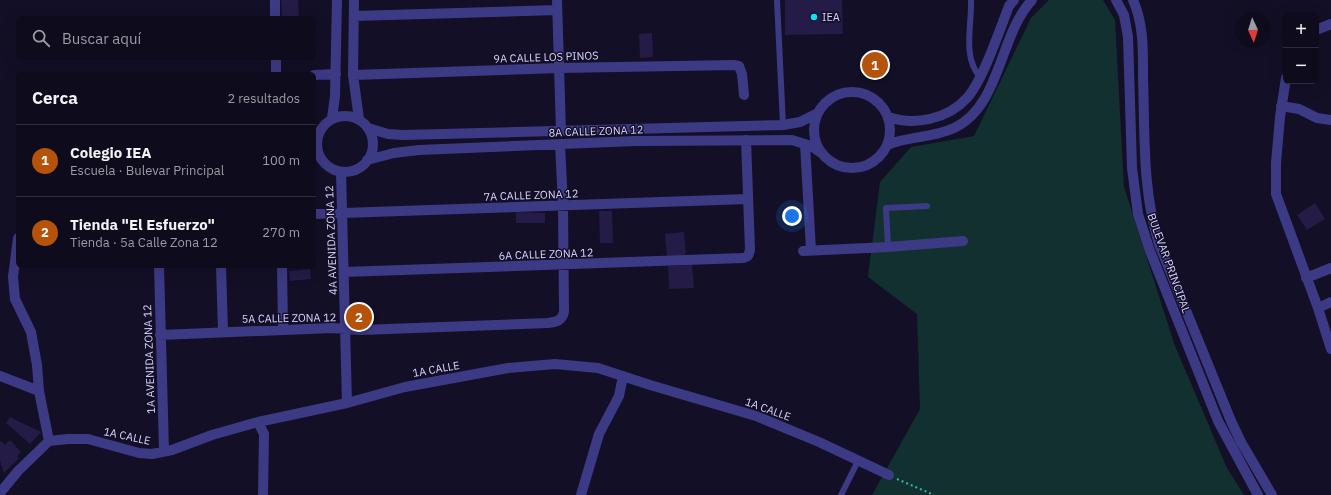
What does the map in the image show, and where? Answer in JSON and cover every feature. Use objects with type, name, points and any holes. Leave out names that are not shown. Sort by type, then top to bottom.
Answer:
[{"type":"street","points":[[275,0],[275,16]]},
{"type":"street","points":[[332,118],[336,74],[337,0]]},
{"type":"street","points":[[354,0],[353,75],[359,120]]},
{"type":"street","points":[[888,117],[897,120],[912,121],[939,116],[959,105],[967,98],[980,77],[1009,6],[1014,0]]},
{"type":"street","points":[[887,144],[909,138],[940,134],[961,124],[970,117],[988,90],[1015,27],[1032,0]]},
{"type":"street","name":"BULEVAR PRINCIPAL","points":[[1116,0],[1124,15],[1128,38],[1132,168],[1138,214],[1150,251],[1218,421],[1258,495]]},
{"type":"street","name":"BULEVAR PRINCIPAL","points":[[1133,0],[1138,12],[1142,38],[1147,189],[1152,219],[1160,244],[1231,421],[1241,442],[1272,495]]},
{"type":"street","points":[[354,16],[557,5],[561,131]]},
{"type":"street","points":[[1319,29],[1331,24]]},
{"type":"street","points":[[276,60],[276,72]]},
{"type":"street","name":"9A CALLE LOS PINOS","points":[[353,75],[559,68],[739,66],[742,74],[744,95]]},
{"type":"street","points":[[316,75],[336,74]]},
{"type":"street","points":[[1285,84],[1281,106],[1276,163],[1276,194],[1318,308],[1331,349]]},
{"type":"street","points":[[854,92],[865,94],[875,99],[888,117],[890,131],[887,144],[876,158],[866,164],[855,167],[843,166],[833,162],[824,155],[818,146],[814,135],[818,114],[824,104],[832,97],[843,93],[854,92]]},
{"type":"street","points":[[1281,106],[1299,109],[1317,118],[1331,120]]},
{"type":"street","name":"8A CALLE ZONA 12","points":[[368,128],[388,134],[403,135],[783,125],[800,122],[818,114]]},
{"type":"street","points":[[341,116],[350,116],[359,120],[368,128],[373,144],[367,160],[356,169],[341,172],[325,164],[320,157],[317,148],[317,140],[320,131],[325,124],[332,118],[341,116]]},
{"type":"street","points":[[746,140],[748,199]]},
{"type":"street","name":"8A CALLE ZONA 12","points":[[367,160],[407,151],[635,141],[787,140],[805,144],[824,155]]},
{"type":"street","points":[[560,144],[564,265]]},
{"type":"street","points":[[805,144],[807,251],[888,247],[962,240]]},
{"type":"street","name":"4A AVENIDA ZONA 12","points":[[341,172],[347,403]]},
{"type":"street","name":"7A CALLE ZONA 12","points":[[316,214],[748,199]]},
{"type":"street","name":"6A CALLE ZONA 12","points":[[344,272],[740,259],[748,256],[750,250],[748,199]]},
{"type":"street","points":[[0,493],[18,471],[49,441],[38,391],[37,365],[31,330],[15,299],[13,277],[16,254]]},
{"type":"street","name":"5A CALLE ZONA 12","points":[[160,334],[223,331],[548,323],[561,319],[564,312],[564,265]]},
{"type":"street","name":"1A AVENIDA ZONA 12","points":[[158,268],[164,451]]},
{"type":"street","points":[[221,268],[223,331]]},
{"type":"street","points":[[282,268],[283,330]]},
{"type":"street","points":[[1306,278],[1331,268]]},
{"type":"street","points":[[1318,308],[1331,302]]},
{"type":"street","name":"1A CALLE","points":[[49,441],[88,439],[139,453],[152,454],[258,422],[347,403],[430,381],[531,365],[583,365],[598,368],[756,416],[889,475]]},
{"type":"street","points":[[0,376],[38,391]]},
{"type":"street","points":[[581,495],[599,434],[619,396],[623,376]]},
{"type":"street","points":[[258,422],[264,434],[263,495]]},
{"type":"lane","points":[[777,0],[783,125]]},
{"type":"lane","points":[[971,0],[970,59],[973,68],[980,77]]},
{"type":"lane","points":[[888,247],[886,208],[927,206]]},
{"type":"lane","points":[[841,495],[858,461]]},
{"type":"path","points":[[889,475],[934,495]]},
{"type":"green space","points":[[1049,0],[1103,0],[1115,20],[1124,187],[1175,346],[1227,468],[1244,495],[872,495],[920,409],[917,314],[868,277],[880,182],[911,147],[974,136],[1031,18]]},
{"type":"building","points":[[281,0],[298,0],[299,16],[282,16]]},
{"type":"building","name":"IEA","points":[[785,0],[842,0],[843,34],[785,35]]},
{"type":"building","points":[[652,33],[653,57],[640,58],[639,34]]},
{"type":"building","points":[[1315,203],[1325,219],[1307,230],[1297,215]]},
{"type":"building","points":[[599,211],[612,211],[613,243],[600,243]]},
{"type":"building","points":[[516,212],[545,213],[545,223],[516,223]]},
{"type":"building","points":[[684,232],[686,256],[667,258],[665,234]]},
{"type":"building","points":[[692,265],[694,288],[669,289],[668,266]]},
{"type":"building","points":[[310,269],[311,279],[290,281],[289,271]]},
{"type":"building","points":[[370,311],[371,322],[348,323],[347,312]]},
{"type":"building","points":[[10,417],[41,432],[30,444],[6,423]]},
{"type":"building","points":[[10,440],[21,452],[17,456],[19,458],[4,473],[0,461],[0,442],[1,441],[5,445]]},
{"type":"place","name":"IEA","points":[[814,17]]},
{"type":"place","name":"Colegio IEA","points":[[875,65]]},
{"type":"place","name":"Tienda \"El Esfuerzo\"","points":[[359,317]]}]
